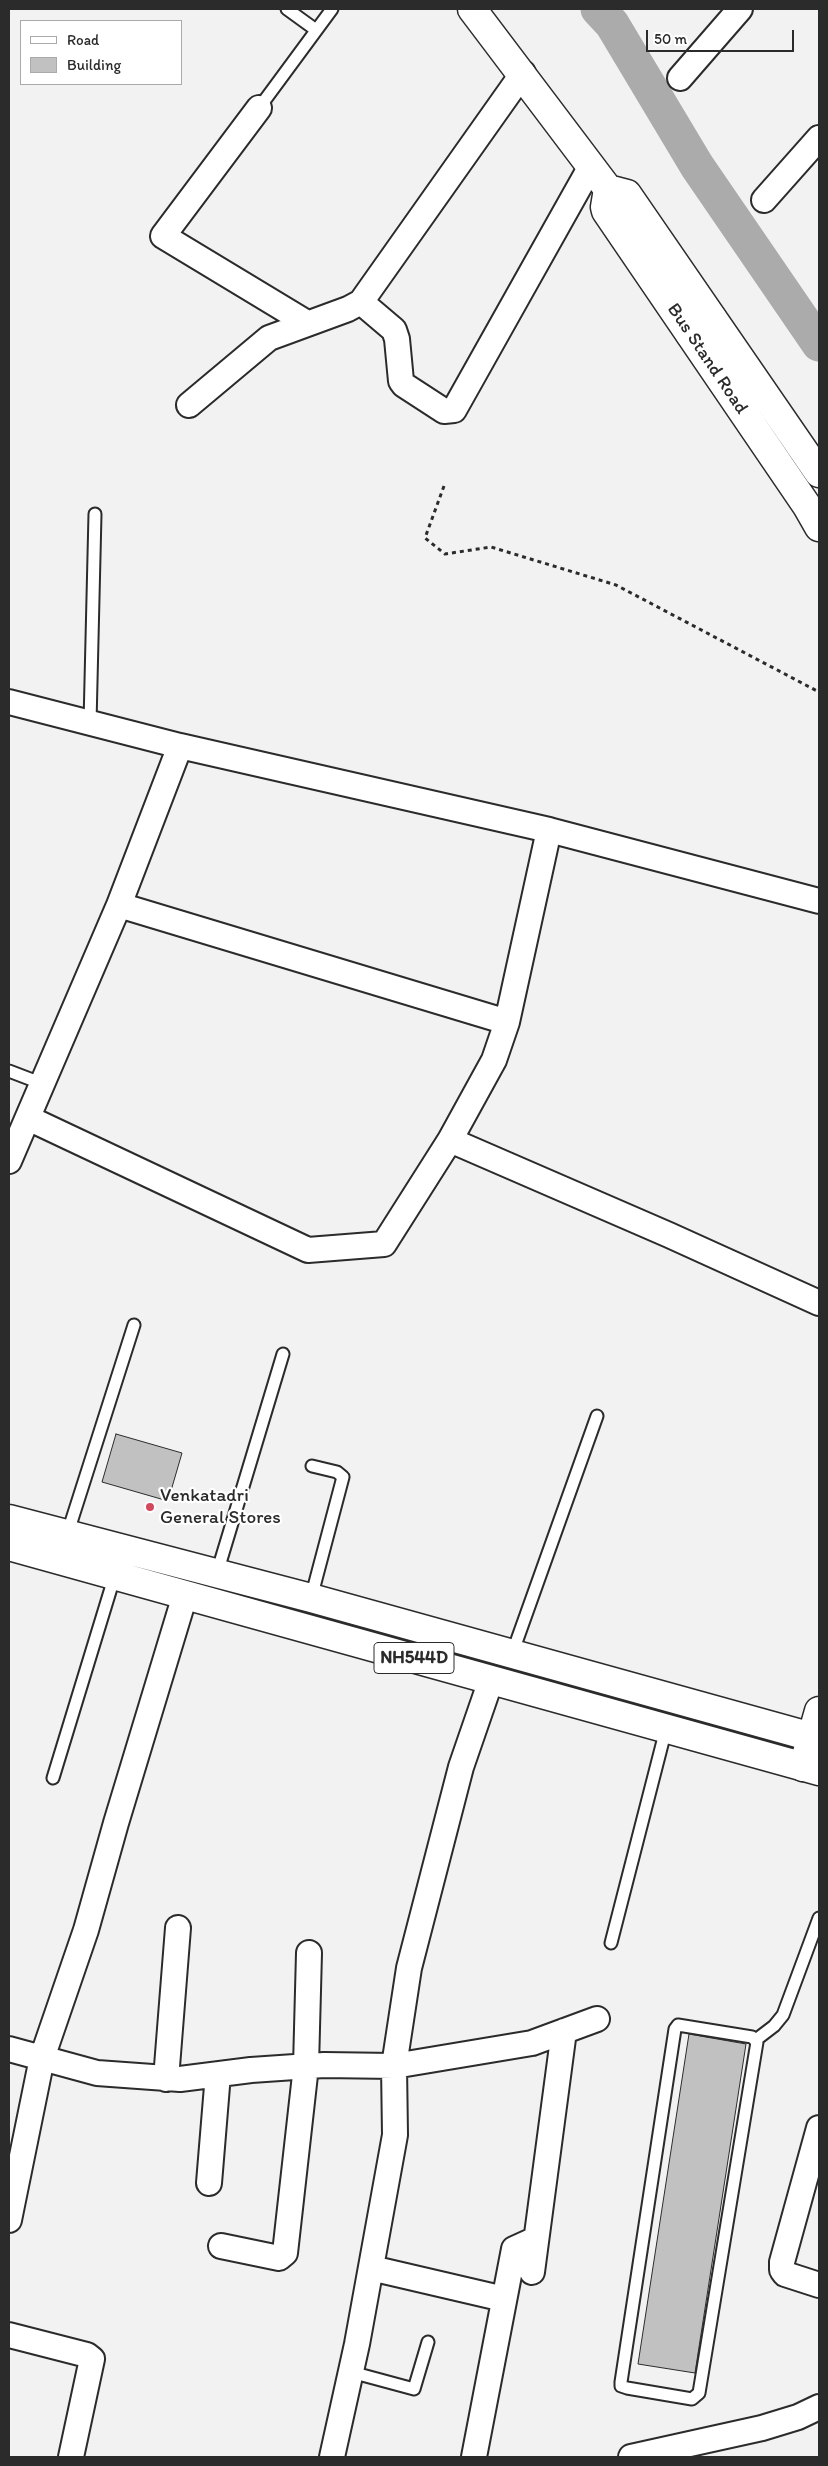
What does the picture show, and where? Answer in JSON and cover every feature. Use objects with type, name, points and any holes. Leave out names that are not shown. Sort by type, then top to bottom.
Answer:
[{"type":"main road","name":"Bus Stand Road","points":[[472,9],[523,74],[608,189],[626,194],[819,473]]},
{"type":"main road","name":"Bus Stand Road","points":[[608,189],[606,211],[690,334],[815,510]]},
{"type":"main road","points":[[690,334],[712,318]]},
{"type":"main road","name":"NH544D","points":[[9,1519],[311,1598],[512,1654],[817,1729]]},
{"type":"main road","name":"NH544D","points":[[9,1546],[811,1769]]},
{"type":"main road","points":[[811,1769],[817,1729]]},
{"type":"street","points":[[680,78],[740,9]]},
{"type":"street","points":[[189,405],[269,338],[348,309],[361,302],[523,74]]},
{"type":"street","points":[[259,108],[163,236],[307,323]]},
{"type":"street","points":[[764,200],[819,138]]},
{"type":"street","points":[[361,302],[394,330],[397,339],[400,381],[444,411],[454,410],[591,166]]},
{"type":"street","points":[[9,702],[180,746],[549,830],[819,901]]},
{"type":"street","points":[[9,1161],[119,905],[180,746]]},
{"type":"street","points":[[28,1118],[308,1250],[384,1244],[450,1140],[494,1060],[507,1022],[549,830]]},
{"type":"street","points":[[119,905],[507,1022]]},
{"type":"street","points":[[450,1140],[670,1235],[819,1303]]},
{"type":"street","points":[[9,2220],[42,2058],[86,1930],[185,1594]]},
{"type":"street","points":[[332,2457],[371,2268],[395,2135],[394,2066],[409,1968],[461,1767],[491,1680]]},
{"type":"street","points":[[166,2078],[178,1928]]},
{"type":"street","points":[[221,2246],[279,2258],[285,2253],[306,2066],[308,1953]]},
{"type":"street","points":[[9,2049],[97,2073],[180,2079],[306,2066],[394,2066],[532,2043],[597,2019]]},
{"type":"street","points":[[532,2272],[564,2031]]},
{"type":"street","points":[[209,2183],[218,2074]]},
{"type":"street","points":[[817,2143],[782,2262],[782,2270],[785,2274],[819,2285]]},
{"type":"street","points":[[474,2457],[514,2249],[536,2240]]},
{"type":"street","points":[[371,2268],[504,2299]]},
{"type":"street","points":[[9,2335],[87,2355],[92,2359],[71,2457]]},
{"type":"street","points":[[631,2457],[762,2428],[798,2417],[819,2407]]},
{"type":"lane","points":[[287,9],[316,30]]},
{"type":"lane","points":[[259,108],[332,9]]},
{"type":"lane","points":[[90,723],[94,514]]},
{"type":"lane","points":[[9,1071],[43,1084]]},
{"type":"lane","points":[[66,1535],[134,1325]]},
{"type":"lane","points":[[217,1573],[283,1354]]},
{"type":"lane","points":[[512,1654],[597,1416]]},
{"type":"lane","points":[[311,1598],[343,1477],[337,1472],[312,1466]]},
{"type":"lane","points":[[54,1778],[115,1575]]},
{"type":"lane","points":[[611,1943],[666,1729]]},
{"type":"lane","points":[[757,2039],[679,2025],[675,2027],[620,2382],[623,2387],[692,2399],[700,2393],[757,2039],[774,2026],[783,2015],[819,1918]]},
{"type":"lane","points":[[350,2372],[414,2389],[428,2342]]},
{"type":"path","points":[[444,486],[426,538],[445,554],[491,547],[616,586],[819,692]]},
{"type":"building","points":[[116,1434],[182,1453],[168,1501],[102,1482]]},
{"type":"building","points":[[689,2034],[746,2044],[695,2373],[638,2364]]},
{"type":"waterway","points":[[598,9],[612,24],[697,166],[819,344]]},
{"type":"place","name":"Venkatadri General Stores","points":[[150,1507]]}]
